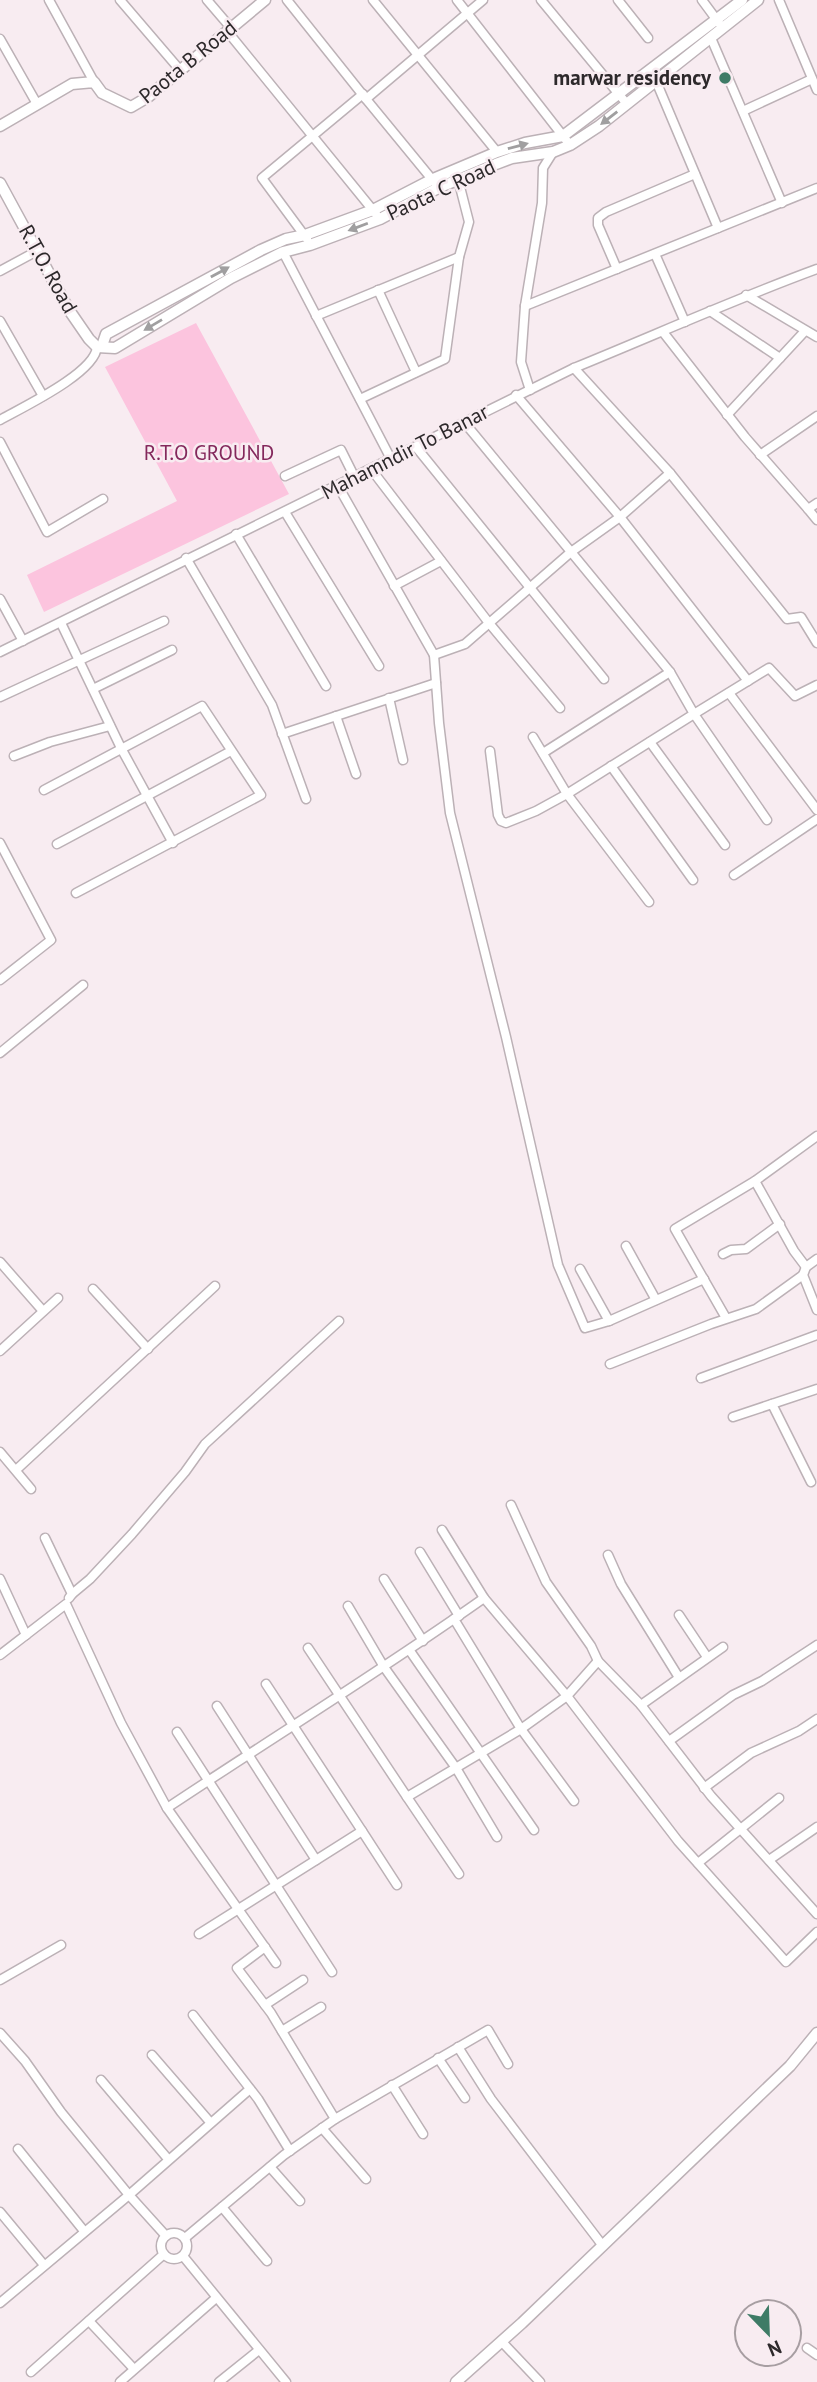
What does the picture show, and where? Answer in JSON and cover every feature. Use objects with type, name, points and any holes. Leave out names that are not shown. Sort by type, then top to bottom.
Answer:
[{"type":"street","points":[[0,126],[72,83],[94,82],[49,0]]},
{"type":"street","points":[[120,0],[180,70]]},
{"type":"street","points":[[207,0],[377,215]]},
{"type":"street","name":"Paota B Road","points":[[94,82],[102,93],[131,107],[148,97],[265,0]]},
{"type":"street","points":[[287,0],[435,184],[497,152],[567,140],[620,95],[720,25],[742,0]]},
{"type":"street","points":[[373,0],[497,152]]},
{"type":"street","points":[[457,0],[567,140]]},
{"type":"street","points":[[308,240],[262,178],[483,0]]},
{"type":"street","points":[[541,0],[627,104]]},
{"type":"street","points":[[618,0],[648,38]]},
{"type":"street","points":[[702,0],[720,25]]},
{"type":"street","name":"Paota C Road","points":[[100,347],[115,348],[231,278],[308,240],[377,215],[435,184],[458,179],[512,158],[553,152],[567,140],[599,126],[711,38],[720,25],[758,0]]},
{"type":"street","points":[[779,0],[817,90]]},
{"type":"street","points":[[711,38],[782,203]]},
{"type":"street","points":[[0,39],[37,104]]},
{"type":"street","points":[[743,111],[812,79]]},
{"type":"street","points":[[656,81],[718,228]]},
{"type":"street","points":[[530,390],[521,362],[525,306],[542,203],[543,168],[553,152]]},
{"type":"street","points":[[617,269],[598,225],[600,215],[695,174]]},
{"type":"street","points":[[360,399],[445,359],[459,257],[469,222],[458,179]]},
{"type":"street","name":"R.T.O. Road","points":[[0,183],[69,310],[89,339],[100,347]]},
{"type":"street","points":[[525,306],[817,188]]},
{"type":"street","points":[[0,420],[43,396],[88,365],[106,334],[261,250],[286,239],[308,240]]},
{"type":"street","points":[[0,271],[37,251]]},
{"type":"street","points":[[283,252],[391,459]]},
{"type":"street","points":[[655,254],[685,323]]},
{"type":"street","points":[[316,316],[459,257]]},
{"type":"street","name":"Mahamndir To Banar","points":[[0,652],[574,368],[746,295],[817,269]]},
{"type":"street","points":[[379,290],[416,372]]},
{"type":"street","points":[[727,415],[780,358],[812,333],[746,295]]},
{"type":"street","points":[[710,311],[780,358]]},
{"type":"street","points":[[0,321],[43,396]]},
{"type":"street","points":[[663,332],[727,415],[817,520]]},
{"type":"street","points":[[574,368],[670,473],[787,619],[801,617],[817,643]]},
{"type":"street","points":[[516,396],[621,517],[748,681]]},
{"type":"street","points":[[761,455],[817,416]]},
{"type":"street","points":[[464,422],[670,672],[694,714],[767,820]]},
{"type":"street","points":[[0,442],[47,532],[103,499]]},
{"type":"street","points":[[416,447],[604,679]]},
{"type":"street","points":[[285,476],[341,450],[355,478]]},
{"type":"street","points":[[371,470],[489,623],[560,708]]},
{"type":"street","points":[[434,655],[465,644],[571,552],[621,517],[670,473]]},
{"type":"street","points":[[338,486],[434,655],[450,813],[506,1037],[558,1265],[585,1328],[609,1321],[704,1279]]},
{"type":"street","points":[[808,509],[817,503]]},
{"type":"street","points":[[285,512],[379,666]]},
{"type":"street","points":[[236,534],[326,686]]},
{"type":"street","points":[[186,558],[272,705],[306,799]]},
{"type":"street","points":[[394,586],[442,561]]},
{"type":"street","points":[[0,599],[23,641]]},
{"type":"street","points":[[0,697],[164,621]]},
{"type":"street","points":[[61,623],[121,748],[173,843]]},
{"type":"street","points":[[93,689],[172,650]]},
{"type":"street","points":[[490,751],[498,815],[503,823],[513,821],[567,794],[769,668],[795,696],[817,685]]},
{"type":"street","points":[[543,753],[670,672]]},
{"type":"street","points":[[282,734],[436,683]]},
{"type":"street","points":[[729,693],[817,810]]},
{"type":"street","points":[[389,698],[403,760]]},
{"type":"street","points":[[44,790],[202,706],[261,795],[76,893]]},
{"type":"street","points":[[336,716],[356,774]]},
{"type":"street","points":[[14,756],[50,741],[110,726]]},
{"type":"street","points":[[533,737],[567,794],[649,902]]},
{"type":"street","points":[[650,742],[725,845]]},
{"type":"street","points":[[57,845],[231,751]]},
{"type":"street","points":[[611,766],[694,880]]},
{"type":"street","points":[[734,875],[817,819]]},
{"type":"street","points":[[0,843],[51,940],[0,980]]},
{"type":"street","points":[[0,1053],[83,985]]},
{"type":"street","points":[[726,1318],[675,1229],[755,1181],[817,1136]]},
{"type":"street","points":[[755,1181],[804,1271],[817,1310]]},
{"type":"street","points":[[723,1254],[731,1250],[746,1249],[780,1224]]},
{"type":"street","points":[[626,1246],[656,1300]]},
{"type":"street","points":[[610,1364],[755,1309],[817,1259]]},
{"type":"street","points":[[0,1262],[43,1311]]},
{"type":"street","points":[[580,1269],[609,1321]]},
{"type":"street","points":[[16,1470],[215,1286]]},
{"type":"street","points":[[93,1289],[148,1349]]},
{"type":"street","points":[[0,1350],[58,1298]]},
{"type":"street","points":[[2,1650],[66,1604],[72,1594],[90,1579],[132,1534],[185,1472],[205,1444],[338,1321]]},
{"type":"street","points":[[701,1378],[817,1335]]},
{"type":"street","points":[[733,1417],[817,1389]]},
{"type":"street","points":[[772,1404],[811,1482]]},
{"type":"street","points":[[0,1452],[32,1489]]},
{"type":"street","points":[[511,1504],[546,1582],[591,1646],[598,1661],[640,1705],[704,1788],[817,1914]]},
{"type":"street","points":[[442,1531],[484,1598],[567,1696],[698,1863],[786,1962],[817,1932]]},
{"type":"street","points":[[45,1538],[72,1594]]},
{"type":"street","points":[[420,1552],[521,1729],[574,1801]]},
{"type":"street","points":[[608,1555],[627,1594],[678,1676]]},
{"type":"street","points":[[0,1579],[26,1635]]},
{"type":"street","points":[[384,1579],[423,1642]]},
{"type":"street","points":[[167,1808],[410,1651],[484,1598]]},
{"type":"street","points":[[66,1604],[121,1723],[167,1808],[276,1963]]},
{"type":"street","points":[[348,1606],[384,1667],[456,1768],[497,1837]]},
{"type":"street","points":[[679,1615],[707,1657]]},
{"type":"street","points":[[669,1741],[733,1695],[762,1681],[817,1646]]},
{"type":"street","points":[[640,1705],[723,1647]]},
{"type":"street","points":[[308,1648],[459,1874]]},
{"type":"street","points":[[410,1651],[534,1830]]},
{"type":"street","points":[[408,1797],[521,1729],[567,1696],[598,1661]]},
{"type":"street","points":[[266,1684],[397,1885]]},
{"type":"street","points":[[217,1706],[316,1860]]},
{"type":"street","points":[[704,1788],[751,1753],[799,1731],[817,1719]]},
{"type":"street","points":[[177,1732],[332,1972]]},
{"type":"street","points":[[698,1863],[779,1798]]},
{"type":"street","points":[[198,1934],[362,1831]]},
{"type":"street","points":[[769,1860],[815,1832]]},
{"type":"street","points":[[0,1980],[61,1945]]},
{"type":"street","points":[[265,1947],[237,1968],[282,2031],[335,2119]]},
{"type":"street","points":[[265,2005],[303,1980]]},
{"type":"street","points":[[282,2031],[321,2007]]},
{"type":"street","points":[[193,2015],[250,2089],[290,2151]]},
{"type":"street","points":[[185,2238],[290,2151],[335,2119],[488,2030],[508,2064]]},
{"type":"street","points":[[0,2033],[25,2061],[61,2112],[166,2235]]},
{"type":"street","points":[[456,2382],[502,2342],[790,2066],[817,2033]]},
{"type":"street","points":[[458,2047],[491,2099],[603,2246]]},
{"type":"street","points":[[152,2054],[210,2122]]},
{"type":"street","points":[[438,2058],[466,2098]]},
{"type":"street","points":[[101,2080],[168,2159]]},
{"type":"street","points":[[392,2085],[424,2134]]},
{"type":"street","points":[[1,2301],[250,2089]]},
{"type":"street","points":[[322,2128],[366,2179]]},
{"type":"street","points":[[18,2149],[84,2231]]},
{"type":"street","points":[[270,2167],[300,2202]]},
{"type":"street","points":[[222,2207],[267,2261]]},
{"type":"street","points":[[0,2212],[44,2265]]},
{"type":"street","points":[[166,2235],[178,2233],[185,2238],[188,2245],[183,2256]]},
{"type":"street","points":[[166,2235],[161,2247],[164,2254],[171,2259],[183,2256]]},
{"type":"street","points":[[31,2372],[164,2254]]},
{"type":"street","points":[[183,2256],[286,2382]]},
{"type":"street","points":[[120,2382],[216,2298]]},
{"type":"street","points":[[89,2321],[134,2370]]},
{"type":"street","points":[[502,2342],[540,2382]]},
{"type":"street","points":[[807,2348],[817,2355]]},
{"type":"street","points":[[219,2382],[259,2350]]},
{"type":"green space","name":"R.T.O GROUND","points":[[196,323],[289,494],[44,612],[27,575],[177,501],[105,367]]},
{"type":"place","name":"marwar residency","points":[[725,78]]}]
